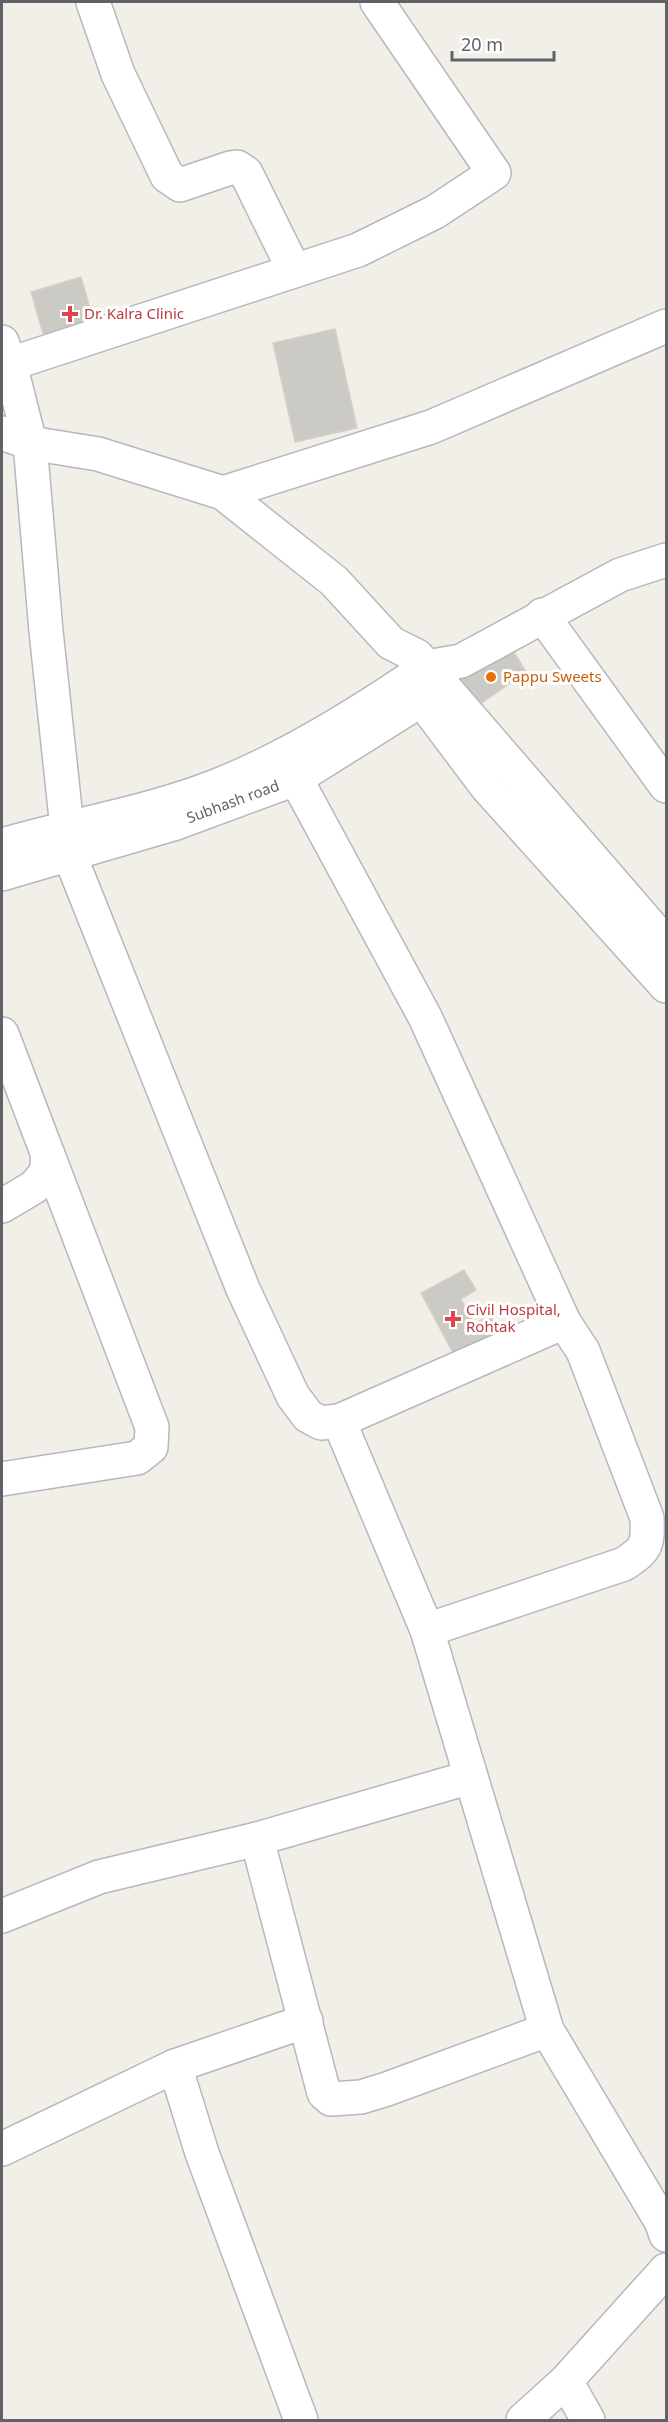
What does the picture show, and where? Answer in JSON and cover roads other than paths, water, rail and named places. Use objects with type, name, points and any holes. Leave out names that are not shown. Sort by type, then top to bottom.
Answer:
[{"type":"street","points":[[93,2],[118,74],[167,176],[180,185],[230,168],[237,167],[246,173],[294,270]]},
{"type":"street","points":[[377,2],[494,173],[435,212],[358,249],[294,270],[6,353],[16,438],[46,631],[68,842],[243,1289],[293,1396],[308,1416],[321,1423],[339,1421],[564,1322]]},
{"type":"street","points":[[223,493],[431,427],[666,326]]},
{"type":"street","points":[[16,438],[98,454],[223,493],[334,581],[391,643],[400,673],[432,678],[666,944]]},
{"type":"street","name":"Subhash road","points":[[2,845],[68,842],[173,824],[289,767],[432,678],[542,615],[620,575],[666,560]]},
{"type":"street","points":[[542,615],[666,786]]},
{"type":"street","points":[[432,678],[487,787],[666,986]]},
{"type":"street","points":[[289,767],[425,1017],[564,1322],[583,1351],[657,1515],[641,1553],[624,1564],[427,1630]]},
{"type":"street","name":"Subhash road","points":[[2,874],[68,842]]},
{"type":"street","points":[[2,1034],[153,1426],[151,1446],[137,1458],[2,1479]]},
{"type":"street","points":[[2,1206],[34,1187],[46,1173],[48,1155]]},
{"type":"street","points":[[339,1421],[427,1630],[547,2030],[661,2221],[666,2235]]},
{"type":"street","points":[[2,1916],[99,1877],[257,1839],[471,1777]]},
{"type":"street","points":[[257,1839],[324,2093],[331,2099],[361,2097],[387,2089],[547,2030]]},
{"type":"street","points":[[2,2150],[175,2066],[306,2021]]},
{"type":"street","points":[[175,2066],[202,2153],[301,2421]]},
{"type":"street","points":[[523,2421],[566,2381],[666,2270]]},
{"type":"street","points":[[566,2381],[588,2421]]},
{"type":"place","name":"Dr. Kalra Clinic","points":[[70,314]]},
{"type":"place","name":"Pappu Sweets","points":[[491,677]]},
{"type":"place","name":"Civil Hospital, Rohtak","points":[[453,1319]]}]
